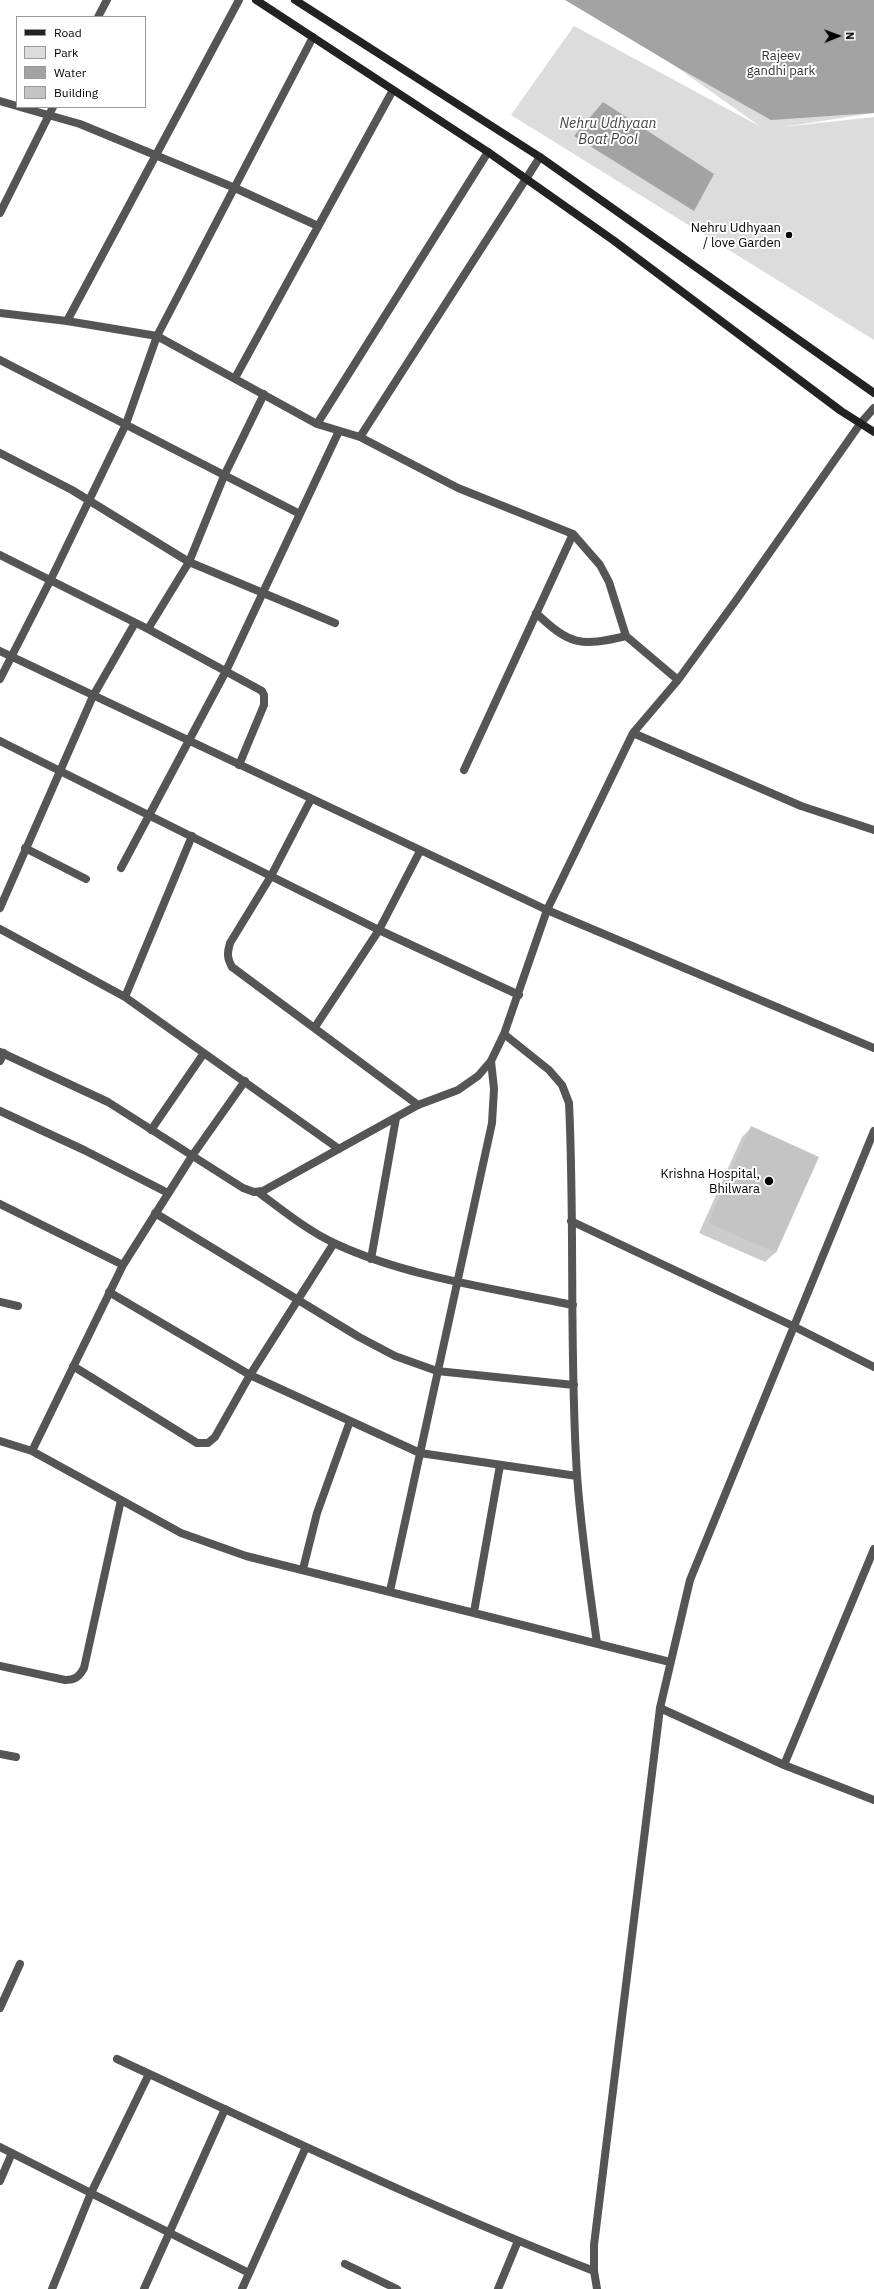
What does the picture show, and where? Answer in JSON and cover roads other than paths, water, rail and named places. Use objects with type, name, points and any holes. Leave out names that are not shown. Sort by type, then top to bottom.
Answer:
[{"type":"street","points":[[99,16],[107,0]]},
{"type":"street","points":[[67,321],[239,0]]},
{"type":"street","points":[[256,0],[488,152],[613,240],[860,424],[874,432]]},
{"type":"street","points":[[295,0],[540,157],[874,393]]},
{"type":"street","points":[[0,679],[13,657],[90,501],[126,424],[157,336],[313,38]]},
{"type":"street","points":[[235,378],[393,90]]},
{"type":"street","points":[[0,101],[16,106]]},
{"type":"street","points":[[21,108],[80,124],[235,188],[318,226]]},
{"type":"street","points":[[0,213],[53,108]]},
{"type":"street","points":[[317,424],[488,152]]},
{"type":"street","points":[[360,437],[525,178],[540,157]]},
{"type":"street","points":[[0,313],[67,321],[157,336],[317,424],[360,437],[458,488],[573,534],[600,565],[609,582],[626,636],[678,680]]},
{"type":"street","points":[[0,360],[300,514]]},
{"type":"street","points":[[148,629],[189,562],[224,476],[264,394]]},
{"type":"street","points":[[258,1192],[270,1188],[418,1105],[458,1090],[478,1076],[491,1061],[504,1034],[547,910],[633,733],[678,680],[860,424],[874,408]]},
{"type":"street","points":[[121,868],[226,671],[340,430]]},
{"type":"street","points":[[0,453],[90,501],[189,562],[335,623]]},
{"type":"street","points":[[464,770],[573,534]]},
{"type":"street","points":[[0,555],[148,629],[258,688],[264,695],[264,705],[239,765]]},
{"type":"street","points":[[536,613],[556,632],[570,640],[604,641],[626,636]]},
{"type":"street","points":[[0,908],[25,848],[61,771],[93,696],[135,623]]},
{"type":"street","points":[[0,651],[547,910],[874,1048]]},
{"type":"street","points":[[633,733],[801,806],[874,830]]},
{"type":"street","points":[[0,741],[379,930],[518,995]]},
{"type":"street","points":[[311,799],[271,876],[230,943],[227,952],[228,960],[232,967],[315,1027],[418,1105]]},
{"type":"street","points":[[125,997],[192,836]]},
{"type":"street","points":[[25,848],[86,879]]},
{"type":"street","points":[[315,1027],[379,930],[420,851]]},
{"type":"street","points":[[0,929],[125,997],[339,1149]]},
{"type":"street","points":[[504,1034],[549,1070],[562,1086],[569,1103],[577,1476],[583,1541],[598,1643]]},
{"type":"street","points":[[0,1061],[2,1052],[108,1102],[243,1188],[258,1192],[334,1243],[371,1259],[457,1281],[573,1305]]},
{"type":"street","points":[[151,1130],[204,1053]]},
{"type":"street","points":[[390,1591],[492,1123],[494,1089],[491,1061]]},
{"type":"street","points":[[32,1451],[109,1292],[124,1265],[192,1156],[245,1081]]},
{"type":"street","points":[[0,1111],[84,1150],[168,1193]]},
{"type":"street","points":[[371,1259],[396,1118]]},
{"type":"street","points":[[597,2289],[594,2271],[594,2245],[660,1708],[670,1662],[690,1580],[874,1131]]},
{"type":"street","points":[[0,1204],[124,1265]]},
{"type":"street","points":[[155,1214],[359,1337],[395,1356],[437,1371],[574,1385]]},
{"type":"street","points":[[571,1222],[793,1326],[874,1367]]},
{"type":"street","points":[[73,1366],[197,1443],[203,1444],[212,1441],[250,1375],[334,1243]]},
{"type":"street","points":[[109,1292],[250,1375],[420,1453],[577,1476]]},
{"type":"street","points":[[0,1302],[18,1306]]},
{"type":"street","points":[[303,1569],[317,1513],[350,1421]]},
{"type":"street","points":[[0,1441],[32,1451],[180,1533],[206,1543],[246,1556],[303,1569],[670,1662]]},
{"type":"street","points":[[474,1612],[500,1465]]},
{"type":"street","points":[[0,1666],[65,1680],[73,1680],[80,1676],[84,1668],[121,1500]]},
{"type":"street","points":[[784,1765],[874,1549]]},
{"type":"street","points":[[660,1708],[784,1765],[874,1800]]},
{"type":"street","points":[[0,1754],[16,1757]]},
{"type":"street","points":[[0,2008],[20,1964]]},
{"type":"street","points":[[117,2059],[306,2147],[518,2241],[594,2271]]},
{"type":"street","points":[[52,2289],[91,2193],[149,2074]]},
{"type":"street","points":[[144,2289],[225,2109]]},
{"type":"street","points":[[0,2147],[249,2273]]},
{"type":"street","points":[[242,2289],[306,2147]]},
{"type":"street","points":[[0,2181],[12,2153]]},
{"type":"street","points":[[498,2289],[518,2241]]},
{"type":"street","points":[[345,2264],[397,2289]]},
{"type":"water","name":"Rajeev gandhi park","points":[[565,0],[874,0],[874,113],[771,120],[677,67]]},
{"type":"water","name":"Nehru Udhyaan Boat Pool","points":[[603,102],[714,174],[694,211],[574,136]]},
{"type":"place","name":"Nehru Udhyaan / love Garden","points":[[789,235]]},
{"type":"place","name":"Krishna Hospital, Bhilwara","points":[[769,1181]]}]
